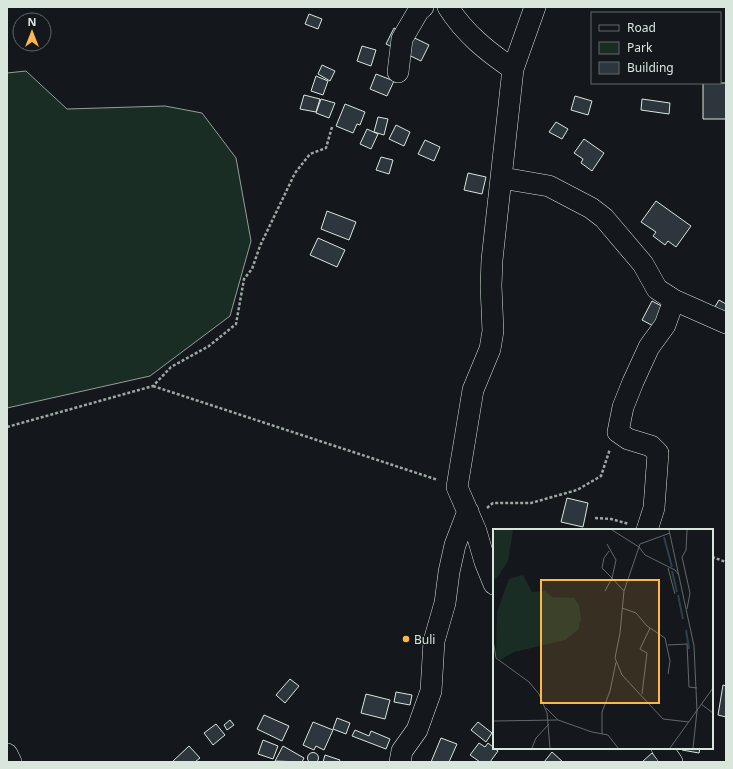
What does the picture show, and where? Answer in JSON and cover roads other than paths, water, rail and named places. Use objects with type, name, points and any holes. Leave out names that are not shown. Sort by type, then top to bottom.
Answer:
[{"type":"street","points":[[398,72],[402,39],[422,7]]},
{"type":"street","points":[[448,7],[458,23],[476,41],[492,55],[513,69]]},
{"type":"street","points":[[493,582],[458,487],[473,390],[490,349],[493,331],[492,273],[513,69],[535,7]]},
{"type":"street","points":[[502,178],[549,186],[591,208],[604,218],[643,264],[657,289],[674,300],[726,323]]},
{"type":"street","points":[[640,528],[654,508],[658,453],[651,446],[628,439],[618,432],[623,406],[649,347],[665,325],[674,300]]},
{"type":"street","points":[[400,762],[402,751],[417,730],[431,691],[434,641],[445,603],[449,572],[455,545],[468,511]]},
{"type":"street","points":[[663,749],[672,762]]},
{"type":"street","points":[[7,754],[11,762]]},
{"type":"place","name":"Buli","points":[[406,639]]}]
